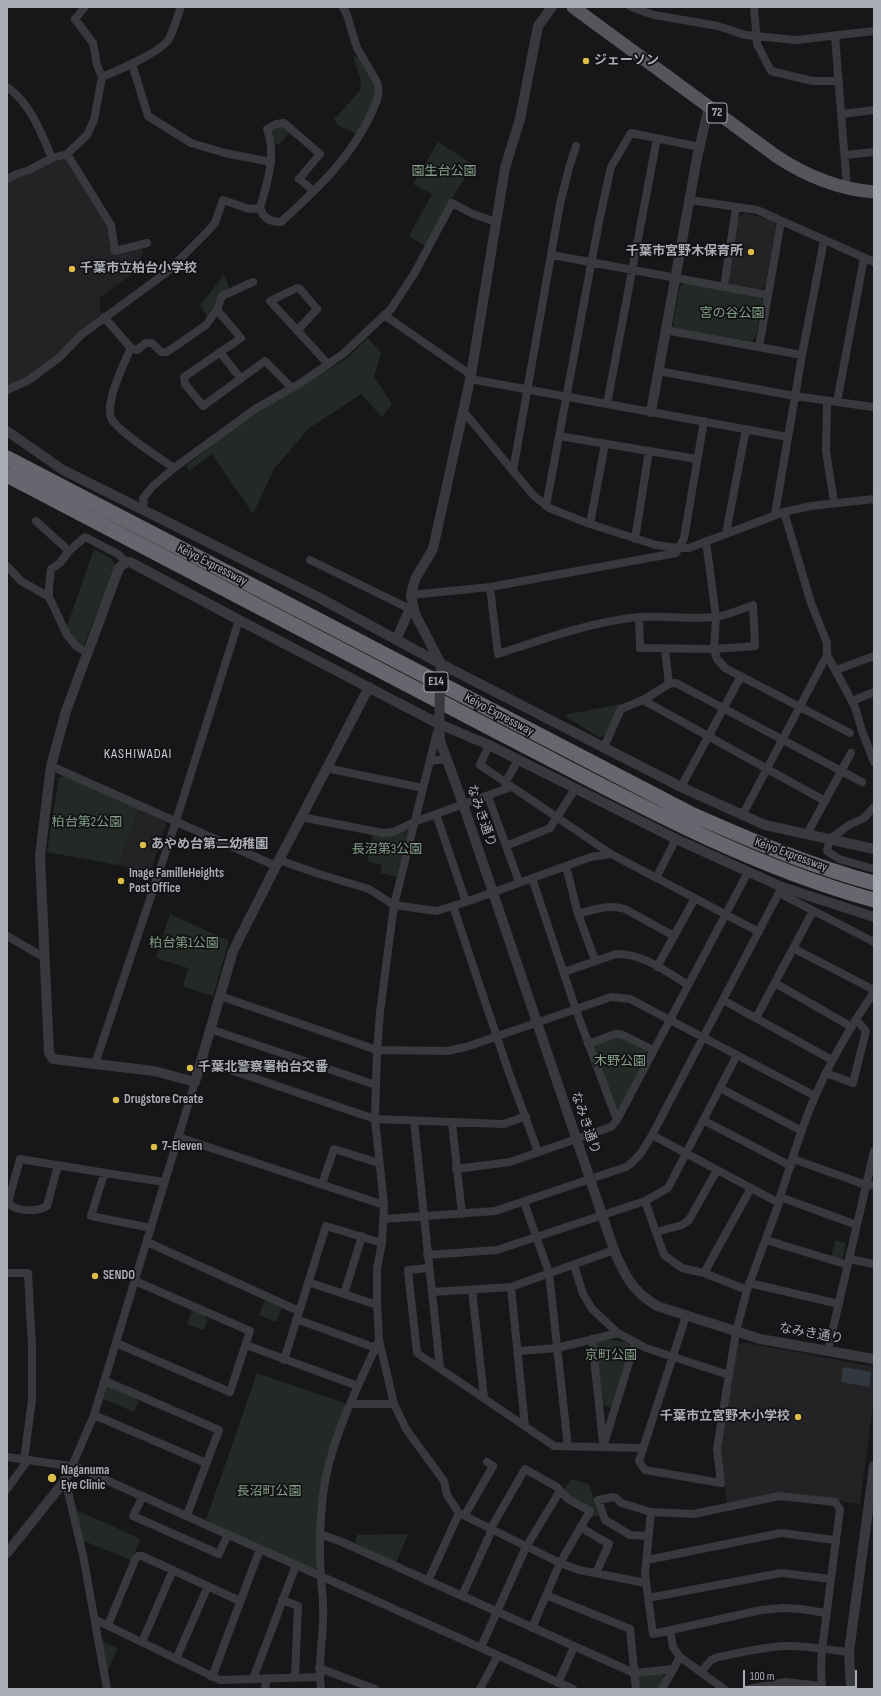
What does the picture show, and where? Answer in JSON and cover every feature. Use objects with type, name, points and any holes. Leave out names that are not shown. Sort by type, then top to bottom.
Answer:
[{"type":"highway","name":"Keiyo Expressway","points":[[7,458],[689,813],[781,852],[874,883]]},
{"type":"highway","name":"Keiyo Expressway","points":[[7,475],[479,722],[680,825],[773,866],[874,900]]},
{"type":"main road","name":"72","points":[[573,7],[796,170],[829,184],[874,192]]},
{"type":"street","points":[[7,179],[52,158],[67,154],[87,135],[94,120],[102,77],[97,65],[93,44],[75,19],[85,7]]},
{"type":"street","points":[[102,77],[132,64],[163,45],[168,40],[181,7]]},
{"type":"street","points":[[314,191],[300,179],[320,154],[284,123],[276,124],[267,129],[270,141],[271,167],[260,208],[262,214],[267,220],[281,222],[314,191],[348,155],[379,96],[377,82],[357,48],[347,15],[343,7]]},
{"type":"street","points":[[396,640],[411,603],[415,579],[434,549],[464,412],[505,168],[520,119],[538,26],[552,7]]},
{"type":"street","points":[[631,7],[654,15],[718,26],[745,35],[796,40],[874,31]]},
{"type":"street","points":[[754,7],[757,44],[771,71],[812,81],[839,81]]},
{"type":"street","points":[[835,36],[847,188]]},
{"type":"street","points":[[132,64],[148,116],[191,143],[220,152],[271,162]]},
{"type":"street","points":[[7,87],[16,93],[24,102],[40,131],[52,158]]},
{"type":"street","points":[[651,412],[708,106]]},
{"type":"street","points":[[842,114],[874,110]]},
{"type":"street","points":[[546,506],[611,167],[631,133],[700,147]]},
{"type":"street","points":[[606,404],[657,138]]},
{"type":"street","points":[[513,471],[562,197],[576,146]]},
{"type":"street","points":[[845,155],[874,152]]},
{"type":"street","points":[[67,154],[111,225],[115,251],[148,243]]},
{"type":"street","points":[[7,390],[29,380],[60,357],[81,335],[104,317],[167,272],[210,230],[222,200],[249,209],[260,208]]},
{"type":"street","points":[[690,200],[757,210],[874,262]]},
{"type":"street","points":[[140,509],[144,503],[143,498],[153,486],[174,468],[255,409],[292,388],[343,354],[384,315],[395,304],[414,274],[452,204],[473,214],[496,222]]},
{"type":"street","points":[[724,287],[736,207]]},
{"type":"street","points":[[759,347],[781,221]]},
{"type":"street","points":[[742,816],[827,654],[827,643],[779,513],[788,437],[824,240]]},
{"type":"street","points":[[552,255],[768,294]]},
{"type":"street","points":[[837,402],[864,258]]},
{"type":"street","points":[[104,317],[131,348],[137,350],[146,343],[152,343],[161,352],[167,352],[206,325],[217,310],[222,296],[253,282]]},
{"type":"street","points":[[297,331],[317,309],[300,289],[297,288],[270,301],[297,331],[328,364]]},
{"type":"street","points":[[217,310],[240,338],[184,377],[184,384],[203,406],[265,361],[292,388]]},
{"type":"street","points":[[384,315],[470,377],[527,390],[788,437]]},
{"type":"street","points":[[666,330],[802,355]]},
{"type":"street","points":[[131,348],[117,378],[110,406],[111,418],[116,425],[146,449],[174,468]]},
{"type":"street","points":[[220,352],[241,379]]},
{"type":"street","points":[[658,371],[795,396],[873,407]]},
{"type":"street","points":[[827,400],[826,450],[834,502]]},
{"type":"street","points":[[464,412],[533,495],[546,506],[590,524],[656,545],[690,548],[779,513],[834,502],[874,499]]},
{"type":"street","points":[[310,560],[411,603],[676,553],[684,538],[704,421]]},
{"type":"street","points":[[726,533],[746,429]]},
{"type":"street","points":[[7,431],[63,470],[318,597],[396,640],[680,787],[765,825],[874,849]]},
{"type":"street","points":[[559,436],[697,459]]},
{"type":"street","points":[[590,524],[605,444]]},
{"type":"street","points":[[635,539],[649,451]]},
{"type":"street","points":[[30,527],[38,519],[69,551]]},
{"type":"street","points":[[88,653],[76,646],[67,635],[49,597],[51,569],[60,563],[69,551],[85,537],[118,554],[126,562],[130,562],[158,576],[439,724],[489,746],[676,839],[748,872],[781,890],[813,911],[874,942]]},
{"type":"street","points":[[706,541],[716,617],[714,649],[717,659],[725,668],[850,733]]},
{"type":"street","points":[[126,562],[120,568],[66,711],[51,766],[40,856],[49,1053],[53,1059],[154,1071],[195,1082]]},
{"type":"street","points":[[7,566],[21,581],[49,597]]},
{"type":"street","points":[[490,587],[498,654],[579,628],[639,617],[716,617],[753,604],[755,646],[714,649],[640,648],[639,617]]},
{"type":"street","points":[[411,603],[420,626],[442,664]]},
{"type":"street","points":[[95,1064],[176,821],[239,620]]},
{"type":"street","points":[[664,649],[669,684]]},
{"type":"street","points":[[827,654],[856,707],[862,731],[874,762]]},
{"type":"street","points":[[836,670],[874,656],[874,658]]},
{"type":"street","name":"なみき通り","points":[[442,664],[439,724],[440,741],[463,804],[614,1250],[624,1274],[639,1293],[657,1306],[686,1316],[760,1339],[874,1357]]},
{"type":"street","points":[[680,787],[741,676]]},
{"type":"street","points":[[604,747],[621,709],[643,700],[669,684],[676,682],[862,782]]},
{"type":"street","points":[[7,1553],[63,1483],[94,1415],[233,951],[369,687]]},
{"type":"street","points":[[852,701],[874,692]]},
{"type":"street","points":[[643,700],[825,801]]},
{"type":"street","points":[[439,724],[394,905],[377,1050],[375,1119],[384,1205],[382,1242],[377,1268],[377,1344],[394,1404],[406,1429],[444,1481],[447,1495],[462,1514],[560,1563],[579,1570],[646,1583]]},
{"type":"street","points":[[489,746],[480,765],[508,785],[611,854],[759,932]]},
{"type":"street","points":[[807,834],[851,754]]},
{"type":"street","points":[[430,761],[447,759]]},
{"type":"street","points":[[301,817],[383,833],[393,832],[414,822],[488,796],[508,785],[518,760]]},
{"type":"street","points":[[51,766],[176,821],[277,863],[369,888],[394,905],[436,911],[466,902],[590,857],[611,854]]},
{"type":"street","points":[[326,768],[423,788]]},
{"type":"street","points":[[506,846],[546,831],[557,818],[575,789]]},
{"type":"street","points":[[488,796],[519,882]]},
{"type":"street","points":[[874,807],[864,818],[849,825],[830,839],[827,851],[839,859],[874,869]]},
{"type":"street","points":[[436,814],[466,902]]},
{"type":"street","points":[[656,878],[676,839]]},
{"type":"street","points":[[566,866],[578,914],[595,960]]},
{"type":"street","points":[[456,1168],[510,1162],[611,1127],[617,1120],[748,872]]},
{"type":"street","points":[[532,878],[576,1010],[617,1120]]},
{"type":"street","points":[[781,890],[874,917]]},
{"type":"street","points":[[384,1219],[495,1211],[626,1167],[633,1163],[641,1154],[652,1135],[781,890]]},
{"type":"street","points":[[657,966],[695,898]]},
{"type":"street","points":[[453,906],[508,1070],[538,1152]]},
{"type":"street","points":[[578,914],[602,906],[618,907],[625,909],[674,936]]},
{"type":"street","points":[[756,1018],[813,911]]},
{"type":"street","points":[[7,936],[45,958]]},
{"type":"street","points":[[686,1316],[639,1461],[645,1470],[721,1483],[717,1449],[736,1332],[748,1287],[766,1240],[815,1096],[850,1026],[874,991],[793,948]]},
{"type":"street","points":[[564,972],[595,960],[616,954],[624,954],[657,966],[688,985]]},
{"type":"street","points":[[775,983],[850,1026]]},
{"type":"street","points":[[220,996],[377,1050],[447,1051],[466,1047],[611,997],[620,997],[630,999],[815,1096]]},
{"type":"street","points":[[723,1000],[832,1060]]},
{"type":"street","points":[[826,1073],[853,1083],[866,1031],[856,1018]]},
{"type":"street","points":[[210,1029],[376,1085]]},
{"type":"street","points":[[588,1044],[615,1034],[621,1034],[653,1050]]},
{"type":"street","points":[[427,1255],[497,1250],[645,1201],[668,1188],[737,1055]]},
{"type":"street","points":[[201,1060],[375,1119],[504,1124],[526,1116]]},
{"type":"street","points":[[720,1088],[802,1131]]},
{"type":"street","points":[[414,1120],[440,1368]]},
{"type":"street","points":[[703,1120],[792,1162],[870,1185]]},
{"type":"street","points":[[452,1123],[462,1214]]},
{"type":"street","points":[[652,1135],[751,1188],[780,1200],[857,1225]]},
{"type":"street","points":[[178,1137],[384,1205]]},
{"type":"street","points":[[322,1184],[334,1149],[379,1163]]},
{"type":"street","points":[[828,1350],[857,1225],[870,1185],[874,1151]]},
{"type":"street","points":[[58,1165],[47,1206],[40,1210],[13,1208],[8,1203],[20,1159],[58,1165],[104,1174],[165,1182]]},
{"type":"street","points":[[656,1232],[682,1225],[689,1220],[718,1170]]},
{"type":"street","points":[[104,1174],[91,1216],[151,1228]]},
{"type":"street","points":[[704,1274],[751,1188]]},
{"type":"street","points":[[645,1201],[664,1255],[682,1268],[748,1287],[839,1304]]},
{"type":"street","points":[[524,1202],[549,1274],[568,1447]]},
{"type":"street","points":[[284,1360],[326,1226],[382,1242]]},
{"type":"street","points":[[344,1294],[362,1236]]},
{"type":"street","points":[[766,1240],[848,1262],[874,1264]]},
{"type":"street","points":[[147,1242],[299,1311]]},
{"type":"street","points":[[432,1292],[511,1287],[614,1250]]},
{"type":"street","points":[[574,1265],[583,1294],[592,1309],[618,1333],[635,1343],[672,1357],[729,1375]]},
{"type":"street","points":[[429,1268],[408,1270],[417,1353],[484,1397],[554,1446],[643,1448]]},
{"type":"street","points":[[7,1273],[28,1273],[32,1346],[32,1400],[26,1460],[7,1490]]},
{"type":"street","points":[[116,1344],[230,1392],[246,1345],[250,1331],[135,1281]]},
{"type":"street","points":[[308,1282],[377,1305]]},
{"type":"street","points":[[511,1287],[525,1426]]},
{"type":"street","points":[[472,1290],[484,1397]]},
{"type":"street","points":[[296,1319],[377,1344]]},
{"type":"street","points":[[518,1352],[558,1348],[618,1333]]},
{"type":"street","points":[[592,1339],[603,1447]]},
{"type":"street","points":[[603,1447],[635,1343]]},
{"type":"street","points":[[321,1689],[319,1672],[323,1605],[320,1576],[320,1534],[323,1494],[328,1468],[339,1432],[377,1344]]},
{"type":"street","points":[[246,1345],[358,1386]]},
{"type":"street","points":[[104,1381],[219,1430],[187,1515]]},
{"type":"street","points":[[351,1404],[394,1404]]},
{"type":"street","points":[[94,1415],[206,1463]]},
{"type":"street","points":[[7,1457],[77,1467],[187,1515],[296,1566],[481,1647],[571,1689]]},
{"type":"street","points":[[428,1581],[462,1514],[492,1466],[487,1462]]},
{"type":"street","points":[[850,1689],[849,1652],[872,1495],[874,1466]]},
{"type":"street","points":[[462,1596],[490,1534],[491,1528],[525,1469],[557,1487],[568,1498],[590,1511],[560,1563],[532,1628]]},
{"type":"street","points":[[63,1483],[67,1488],[83,1555],[96,1620],[107,1689]]},
{"type":"street","points":[[481,1647],[526,1547],[560,1491]]},
{"type":"street","points":[[143,1496],[134,1516],[219,1554],[228,1534]]},
{"type":"street","points":[[648,1536],[630,1535],[605,1520],[598,1500],[613,1497],[621,1503],[651,1512],[694,1514],[779,1496],[835,1502],[840,1509],[820,1668],[822,1687],[785,1686],[748,1689]]},
{"type":"street","points":[[651,1512],[645,1574],[653,1634],[761,1610],[782,1608],[826,1613]]},
{"type":"street","points":[[580,1528],[609,1544],[596,1573]]},
{"type":"street","points":[[646,1560],[781,1533],[835,1540]]},
{"type":"street","points":[[320,1534],[634,1673],[674,1669]]},
{"type":"street","points":[[212,1677],[260,1549]]},
{"type":"street","points":[[108,1625],[138,1556],[142,1556],[240,1601]]},
{"type":"street","points":[[253,1679],[296,1566]]},
{"type":"street","points":[[142,1642],[173,1570]]},
{"type":"street","points":[[648,1598],[780,1573],[830,1579]]},
{"type":"street","points":[[176,1659],[208,1586]]},
{"type":"street","points":[[546,1595],[630,1629],[636,1689]]},
{"type":"street","points":[[282,1600],[298,1606],[295,1677]]},
{"type":"street","points":[[96,1620],[212,1677],[224,1680],[295,1677],[319,1672],[375,1689]]},
{"type":"street","points":[[670,1630],[673,1647],[680,1657],[724,1689]]},
{"type":"street","points":[[701,1672],[711,1660],[718,1657],[765,1648],[784,1646],[849,1652]]},
{"type":"street","points":[[558,1683],[574,1647]]},
{"type":"street","points":[[480,1689],[498,1655]]},
{"type":"street","points":[[662,1689],[680,1657]]},
{"type":"street","points":[[265,1689],[267,1678]]},
{"type":"street","points":[[708,1689],[712,1681]]},
{"type":"shaded area","name":"千葉市立柏台小学校","points":[[67,157],[110,227],[114,253],[144,246],[139,266],[135,272],[100,298],[100,316],[82,330],[54,358],[27,378],[7,386],[7,182],[52,160]]},
{"type":"shaded area","name":"千葉市宮野木保育所","points":[[745,213],[773,220],[776,225],[765,286],[761,289],[731,284],[726,280],[738,217]]},
{"type":"shaded area","name":"あやめ台第二幼稚園","points":[[139,809],[164,821],[166,824],[150,874],[118,865]]},
{"type":"shaded area","name":"千葉市立宮野木小学校","points":[[743,1342],[874,1367],[874,1396],[860,1504],[787,1493],[727,1503],[722,1470],[720,1438],[731,1388],[737,1345]]},
{"type":"shaded area","points":[[843,1367],[871,1372],[869,1387],[841,1382]]},
{"type":"green space","points":[[353,56],[358,58],[374,85],[374,100],[356,134],[338,125],[334,119],[360,91],[361,81]]},
{"type":"green space","points":[[279,127],[284,127],[290,132],[280,144],[275,144],[272,130]]},
{"type":"green space","name":"園生台公園","points":[[438,142],[474,165],[449,202],[426,247],[409,236],[432,194],[413,184]]},
{"type":"green space","points":[[224,275],[230,289],[207,317],[200,305]]},
{"type":"green space","name":"宮の谷公園","points":[[685,283],[758,295],[763,301],[756,336],[752,341],[675,328],[673,323],[680,287]]},
{"type":"green space","points":[[368,338],[381,353],[374,376],[392,404],[382,417],[361,394],[308,429],[274,469],[253,514],[212,454],[189,471],[186,466],[231,430],[267,405],[349,357]]},
{"type":"green space","points":[[94,549],[112,559],[115,566],[83,647],[74,641],[66,629]]},
{"type":"green space","points":[[621,704],[609,734],[599,737],[564,715]]},
{"type":"green space","name":"柏台第2公園","points":[[65,776],[139,809],[118,865],[47,852],[59,778]]},
{"type":"green space","name":"長沼第3公園","points":[[405,829],[408,832],[397,877],[381,873],[382,865],[367,861],[373,834]]},
{"type":"green space","name":"柏台第1公園","points":[[170,914],[229,941],[213,996],[183,987],[188,968],[156,958]]},
{"type":"green space","name":"木野公園","points":[[617,1035],[646,1050],[648,1056],[621,1107],[613,1108],[591,1047]]},
{"type":"green space","points":[[835,1240],[846,1243],[842,1260],[831,1257]]},
{"type":"green space","points":[[265,1300],[282,1307],[276,1322],[259,1315]]},
{"type":"green space","points":[[192,1310],[205,1316],[207,1320],[204,1330],[187,1324]]},
{"type":"green space","name":"京町公園","points":[[597,1338],[627,1342],[630,1347],[611,1407],[601,1405],[594,1341]]},
{"type":"green space","name":"長沼町公園","points":[[257,1373],[347,1404],[326,1462],[317,1566],[313,1570],[206,1520]]},
{"type":"green space","points":[[110,1385],[140,1398],[134,1412],[103,1399],[107,1386]]},
{"type":"green space","points":[[572,1479],[589,1484],[599,1515],[588,1519],[593,1511],[568,1495],[565,1488]]},
{"type":"green space","points":[[76,1510],[141,1539],[131,1560],[84,1541]]},
{"type":"green space","points":[[408,1534],[396,1563],[355,1543],[357,1535]]},
{"type":"green space","points":[[102,1641],[118,1649],[106,1674]]},
{"type":"green space","points":[[661,1672],[665,1678],[659,1689],[639,1689],[638,1678],[640,1675]]},
{"type":"place","name":"ジェーソン","points":[[586,61]]},
{"type":"place","name":"千葉市宮野木保育所","points":[[751,252]]},
{"type":"place","name":"千葉市立柏台小学校","points":[[72,269]]},
{"type":"place","name":"あやめ台第二幼稚園","points":[[143,845]]},
{"type":"place","name":"Inage FamilleHeights Post Office","points":[[121,881]]},
{"type":"place","name":"千葉北警察署柏台交番","points":[[190,1068]]},
{"type":"place","name":"Drugstore Create","points":[[116,1100]]},
{"type":"place","name":"7-Eleven","points":[[154,1147]]},
{"type":"place","name":"SENDO","points":[[95,1276]]},
{"type":"place","name":"千葉市立宮野木小学校","points":[[798,1417]]},
{"type":"place","name":"Naganuma Eye Clinic","points":[[52,1478]]},
{"type":"district","name":"KASHIWADAI","points":[[138,754]]}]
